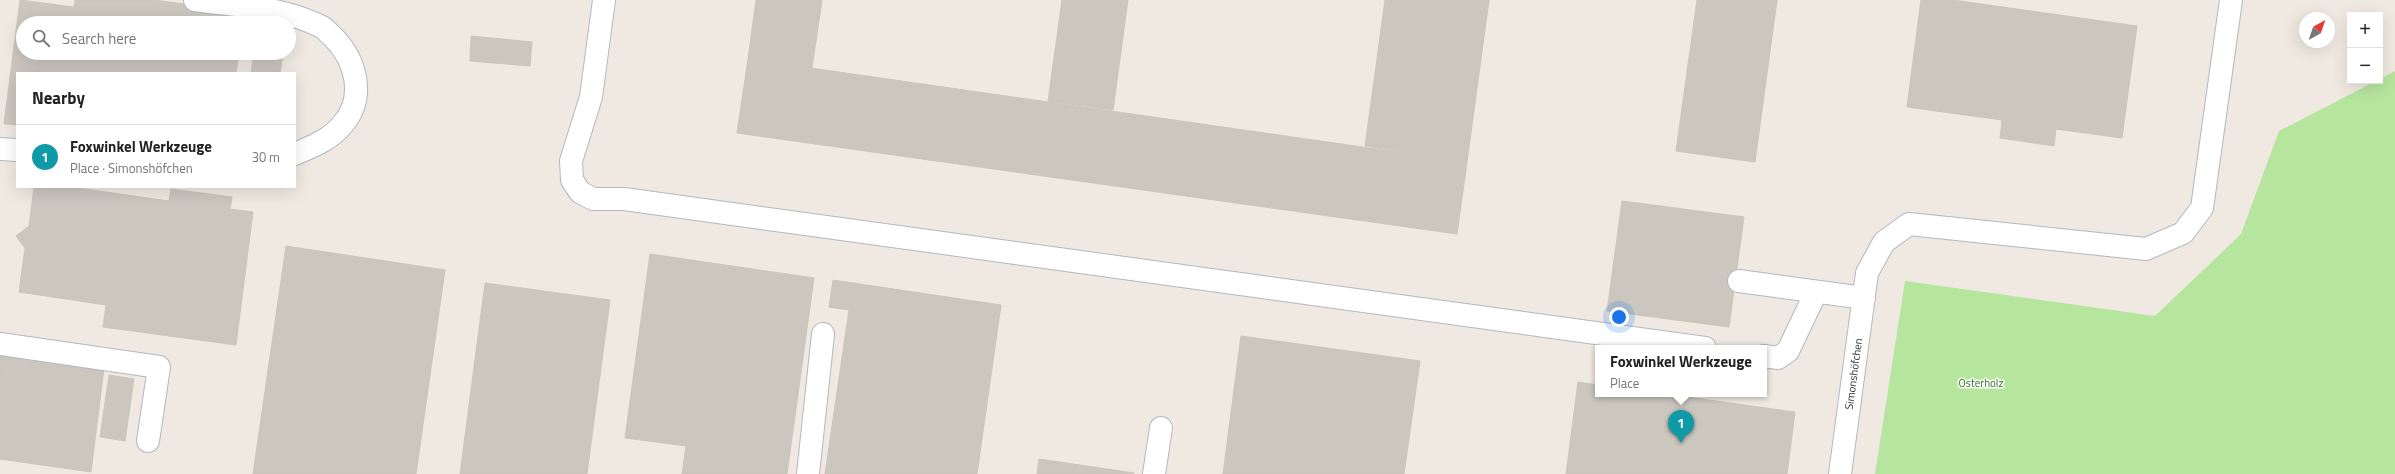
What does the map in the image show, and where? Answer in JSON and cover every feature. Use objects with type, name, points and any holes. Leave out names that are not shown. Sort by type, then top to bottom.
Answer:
[{"type":"street","points":[[195,0],[286,12],[295,16]]},
{"type":"street","points":[[604,0],[591,97],[571,161],[572,180],[580,192],[593,199],[640,201],[1683,345]]},
{"type":"street","name":"Simonshöfchen","points":[[1840,474],[1867,273],[1884,242],[1909,224],[2146,249],[2183,233],[2202,208],[2231,0]]},
{"type":"street","points":[[296,16],[323,28],[342,47],[353,67],[357,96],[344,124],[327,140],[296,154]]},
{"type":"street","points":[[0,149],[16,150]]},
{"type":"street","points":[[1739,281],[1864,298]]},
{"type":"street","points":[[1767,356],[1778,358],[1788,351],[1816,292]]},
{"type":"street","points":[[808,474],[823,334]]},
{"type":"street","points":[[0,344],[159,367],[148,441]]},
{"type":"street","points":[[1154,474],[1161,428]]},
{"type":"green space","name":"Osterholz","points":[[2395,71],[2395,474],[1875,474],[1905,281],[2155,316],[2241,234],[2279,131],[2370,84],[2383,84],[2383,77]]},
{"type":"building","points":[[20,0],[74,7],[75,0],[154,0],[245,12],[244,16],[18,16]]},
{"type":"building","points":[[756,0],[822,0],[812,68],[748,59]]},
{"type":"building","points":[[1062,0],[1128,0],[1113,110],[1048,101]]},
{"type":"building","points":[[1385,0],[1489,0],[1467,162],[1365,146]]},
{"type":"building","points":[[1697,0],[1777,0],[1755,162],[1676,151]]},
{"type":"building","points":[[1921,0],[1953,0],[2137,26],[2122,138],[2056,129],[2054,146],[2000,138],[2002,120],[1907,107]]},
{"type":"building","points":[[16,31],[16,60],[238,60],[236,72],[16,72],[16,125],[4,124]]},
{"type":"building","points":[[471,36],[532,42],[530,66],[470,61]]},
{"type":"building","points":[[748,59],[1467,162],[1457,234],[737,133]]},
{"type":"building","points":[[253,60],[282,60],[280,72],[251,72]]},
{"type":"building","points":[[34,188],[78,188],[169,201],[171,189],[232,197],[230,209],[253,212],[236,345],[103,327],[106,305],[19,292],[25,248],[16,236],[29,226]]},
{"type":"building","points":[[1622,201],[1744,217],[1729,327],[1607,311]]},
{"type":"building","points":[[286,246],[445,270],[416,474],[253,474]]},
{"type":"building","points":[[650,254],[814,278],[787,474],[682,474],[686,446],[625,438]]},
{"type":"building","points":[[833,280],[1001,305],[977,474],[825,474],[849,310],[829,307]]},
{"type":"building","points":[[485,283],[610,300],[587,474],[460,474]]},
{"type":"building","points":[[1241,336],[1420,361],[1404,474],[1223,474]]},
{"type":"building","points":[[0,354],[4,355],[0,385]]},
{"type":"building","points":[[4,355],[104,368],[91,472],[0,459],[0,385]]},
{"type":"building","points":[[109,375],[134,379],[125,441],[100,437]]},
{"type":"building","points":[[1578,382],[1595,385],[1595,397],[1687,397],[1795,412],[1787,474],[1566,474]]},
{"type":"building","points":[[1039,459],[1134,473],[1134,474],[1037,474]]},
{"type":"place","name":"Foxwinkel Werkzeuge","points":[[1681,443]]}]
